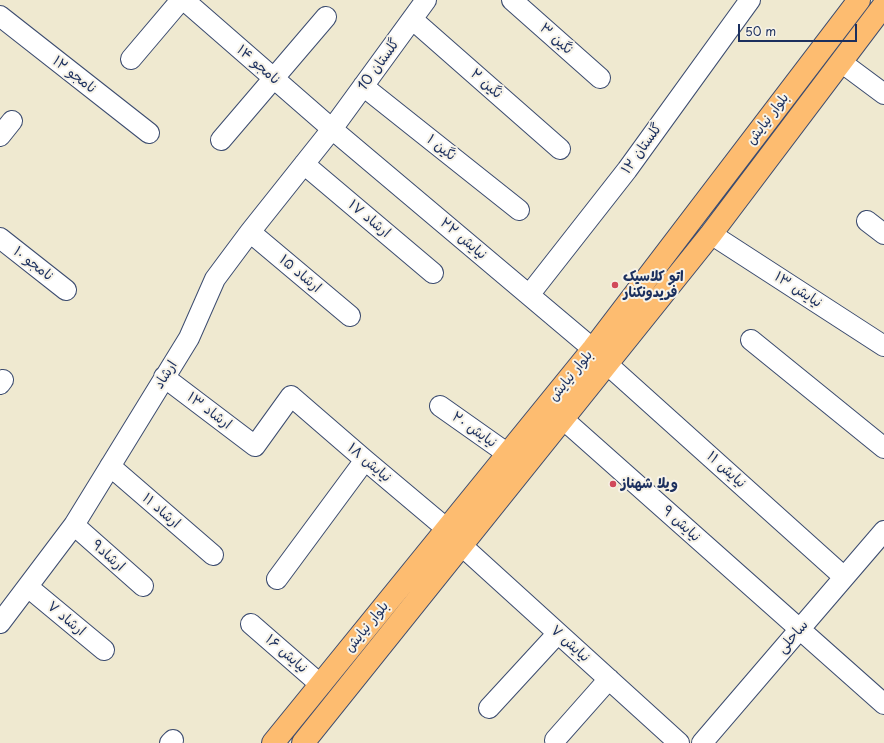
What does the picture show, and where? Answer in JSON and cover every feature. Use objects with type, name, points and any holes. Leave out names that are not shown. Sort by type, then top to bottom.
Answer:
[{"type":"main road","name":"بلوار نیایش","points":[[303,743],[563,419],[600,356],[859,0]]},
{"type":"main road","name":"بلوار نیایش","points":[[273,743],[508,454],[711,234],[884,5]]},
{"type":"street","points":[[131,59],[181,0]]},
{"type":"street","name":"نامجو ۱۴","points":[[184,0],[332,129]]},
{"type":"street","name":"گلستان 10","points":[[332,129],[426,0]]},
{"type":"street","name":"نگین ۳","points":[[512,0],[600,78]]},
{"type":"street","name":"گلستان ۱۲","points":[[529,295],[627,170],[750,0]]},
{"type":"street","name":"نامجو ۱۲","points":[[0,16],[149,133]]},
{"type":"street","points":[[221,140],[326,17]]},
{"type":"street","name":"نگین ۲","points":[[412,19],[560,150]]},
{"type":"street","points":[[841,62],[884,94]]},
{"type":"street","name":"نگین ۱","points":[[363,86],[519,210]]},
{"type":"street","name":"نیایش ۲۲","points":[[332,129],[600,356]]},
{"type":"street","name":"ارشاد","points":[[0,623],[74,525],[189,338],[216,279],[250,232],[332,129]]},
{"type":"street","name":"ارشاد ۱۷","points":[[304,164],[434,274]]},
{"type":"street","points":[[867,221],[884,234]]},
{"type":"street","name":"ارشاد ۱۵","points":[[250,232],[350,316]]},
{"type":"street","name":"نیایش ۱۳","points":[[711,234],[884,346]]},
{"type":"street","name":"نامجو ۱۰","points":[[0,238],[66,290]]},
{"type":"street","points":[[751,340],[884,448]]},
{"type":"street","name":"نیایش ۱۱","points":[[600,356],[844,577]]},
{"type":"street","name":"ارشاد ۱۳","points":[[164,377],[255,446],[291,396]]},
{"type":"street","name":"نیایش ۱۸","points":[[291,396],[364,460],[447,529]]},
{"type":"street","name":"نیایش ۲۰","points":[[440,406],[508,454]]},
{"type":"street","name":"نیایش ۹","points":[[563,419],[884,704]]},
{"type":"street","points":[[277,579],[364,460]]},
{"type":"street","name":"ارشاد ۱۱","points":[[110,466],[213,555]]},
{"type":"street","name":"ارشاد۹","points":[[74,525],[143,586]]},
{"type":"street","name":"ساحلی","points":[[702,743],[884,531]]},
{"type":"street","name":"نیایش ۷","points":[[461,545],[680,743]]},
{"type":"street","name":"ارشاد ۷","points":[[28,587],[104,650]]},
{"type":"street","name":"نیایش ۱۶","points":[[251,624],[321,685]]},
{"type":"street","points":[[489,708],[558,633]]},
{"type":"street","points":[[555,740],[609,679]]},
{"type":"place","name":"اتو کلاسیک فریدونکنار","points":[[615,285]]},
{"type":"place","name":"ویلا شهناز","points":[[613,484]]}]
